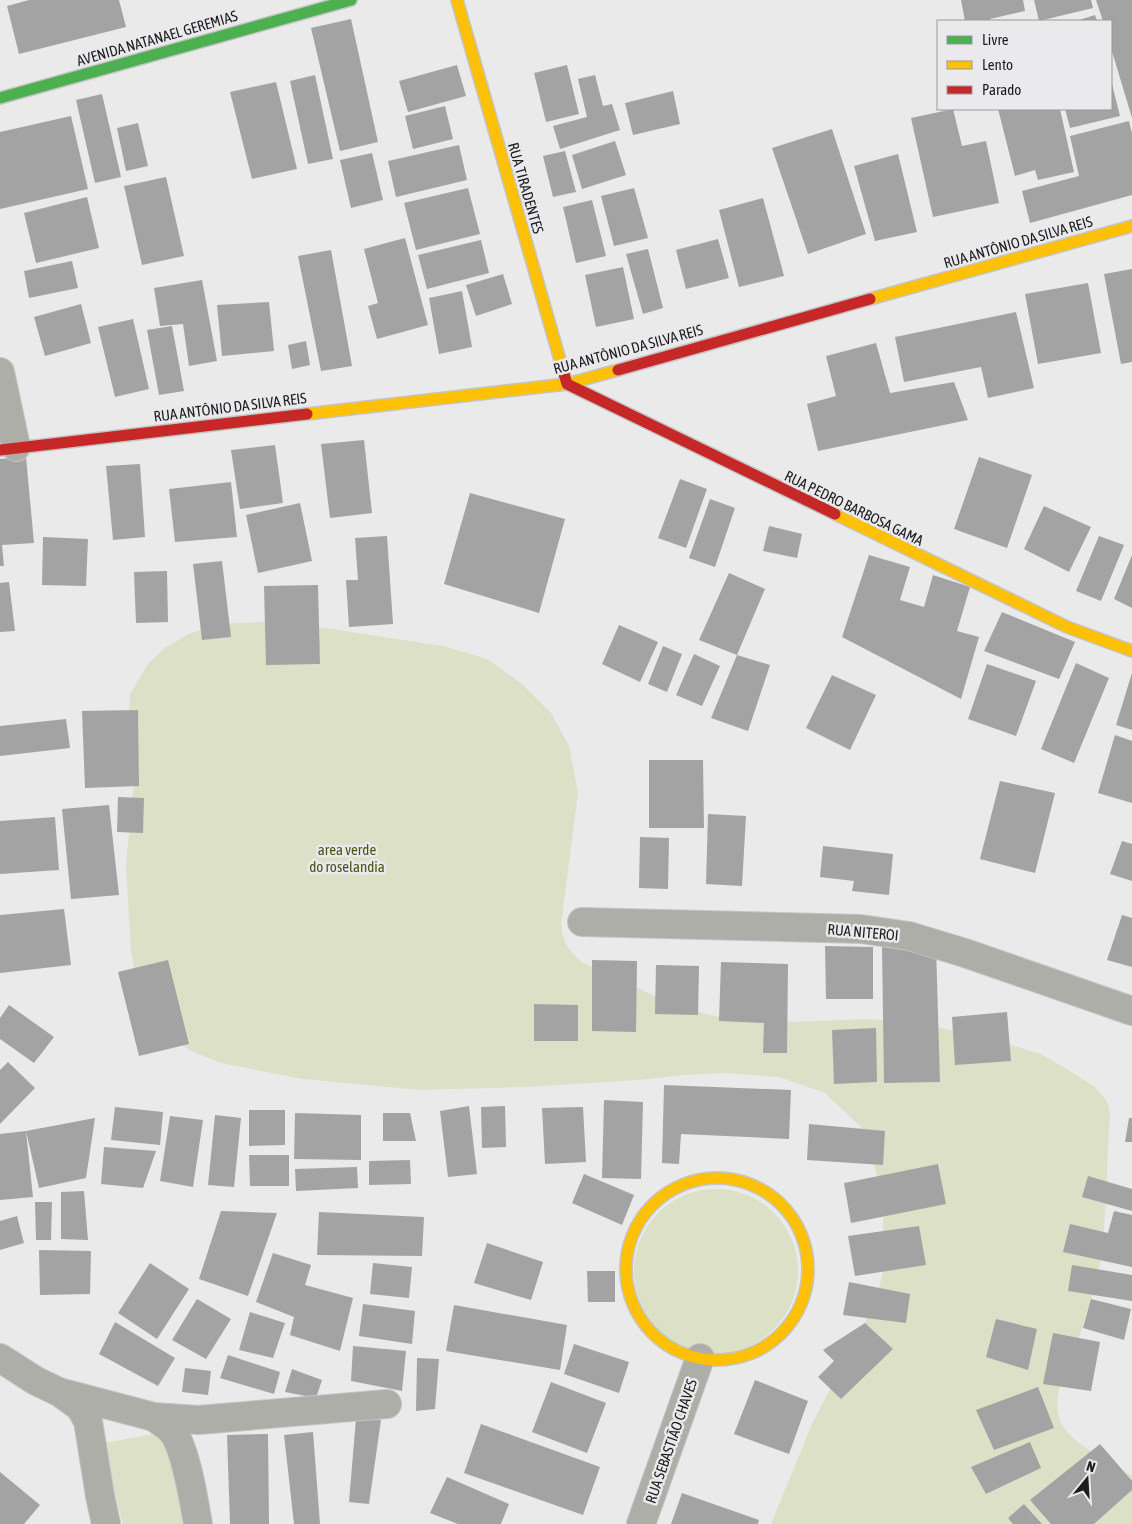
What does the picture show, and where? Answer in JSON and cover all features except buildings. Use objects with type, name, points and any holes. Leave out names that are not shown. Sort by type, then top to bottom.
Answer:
[{"type":"street","name":"AVENIDA NATANAEL GEREMIAS","points":[[0,98],[352,0]]},
{"type":"street","name":"RUA TIRADENTES","points":[[457,0],[567,384]]},
{"type":"street","name":"RUA ANTÔNIO DA SILVA REIS","points":[[8,448],[567,384],[1132,226]]},
{"type":"street","points":[[0,372],[8,448]]},
{"type":"street","name":"RUA PEDRO BARBOSA GAMA","points":[[567,384],[1058,623],[1132,651]]},
{"type":"street","name":"RUA NITEROI","points":[[582,922],[861,929],[909,936],[974,956],[1132,1011]]},
{"type":"street","name":"RUA SEBASTIÃO CHAVES","points":[[709,1179],[730,1180],[744,1183],[769,1194],[789,1214],[797,1225],[806,1250],[808,1278],[802,1305],[795,1317],[777,1338],[766,1346],[741,1357],[714,1360],[700,1358],[687,1355],[664,1343],[654,1335],[642,1320],[629,1290],[626,1265],[628,1252],[631,1239],[644,1215],[664,1196],[689,1183],[709,1179]]},
{"type":"street","points":[[0,1358],[36,1381],[59,1392],[80,1407],[88,1421],[106,1524]]},
{"type":"street","name":"RUA SEBASTIÃO CHAVES","points":[[641,1524],[700,1358]]},
{"type":"street","points":[[59,1392],[154,1417],[199,1420],[387,1404]]},
{"type":"street","points":[[154,1417],[173,1433],[181,1449],[194,1495],[198,1524]]},
{"type":"green space","name":"area verde do roselandia","points":[[261,622],[312,626],[443,646],[487,659],[522,684],[551,713],[569,746],[578,793],[561,925],[567,946],[582,962],[668,1002],[709,1015],[764,1023],[868,1019],[919,1023],[998,1041],[1041,1054],[1095,1087],[1108,1104],[1110,1116],[1102,1251],[1096,1282],[1085,1319],[1060,1385],[1057,1409],[1060,1421],[1072,1437],[1081,1445],[1132,1476],[1132,1524],[771,1524],[812,1424],[875,1303],[883,1272],[883,1206],[877,1175],[861,1127],[825,1093],[779,1077],[727,1073],[526,1087],[420,1090],[303,1079],[221,1063],[189,1050],[162,1029],[140,996],[131,951],[126,865],[134,782],[128,738],[130,694],[148,664],[166,647],[189,634],[217,624]]},
{"type":"green space","points":[[708,1189],[724,1189],[747,1195],[762,1203],[774,1213],[784,1225],[792,1240],[798,1263],[798,1279],[792,1302],[784,1317],[774,1329],[762,1339],[747,1347],[724,1353],[708,1353],[685,1347],[670,1339],[648,1317],[638,1295],[634,1279],[634,1263],[640,1240],[648,1225],[670,1203],[692,1193]]},
{"type":"green space","points":[[168,1431],[191,1524],[123,1524],[101,1444]]},
{"type":"traffic: fast","points":[[0,98],[351,0]]},
{"type":"traffic: slow","points":[[457,0],[562,367]]},
{"type":"traffic: slow","points":[[870,299],[1132,226]]},
{"type":"traffic: slow","points":[[307,414],[567,384],[618,370]]},
{"type":"traffic: slow","points":[[835,514],[1067,627],[1132,651]]},
{"type":"traffic: slow","points":[[717,1178],[735,1180],[752,1185],[775,1199],[787,1211],[801,1234],[806,1251],[808,1269],[806,1287],[801,1304],[787,1327],[775,1339],[752,1353],[735,1358],[717,1360],[699,1358],[682,1353],[659,1339],[647,1327],[633,1304],[628,1287],[626,1269],[628,1251],[633,1234],[647,1211],[659,1199],[682,1185],[699,1180],[717,1178]]},
{"type":"traffic: jam","points":[[618,370],[870,299]]},
{"type":"traffic: jam","points":[[562,367],[567,384],[835,514]]},
{"type":"traffic: jam","points":[[0,450],[307,414]]}]
